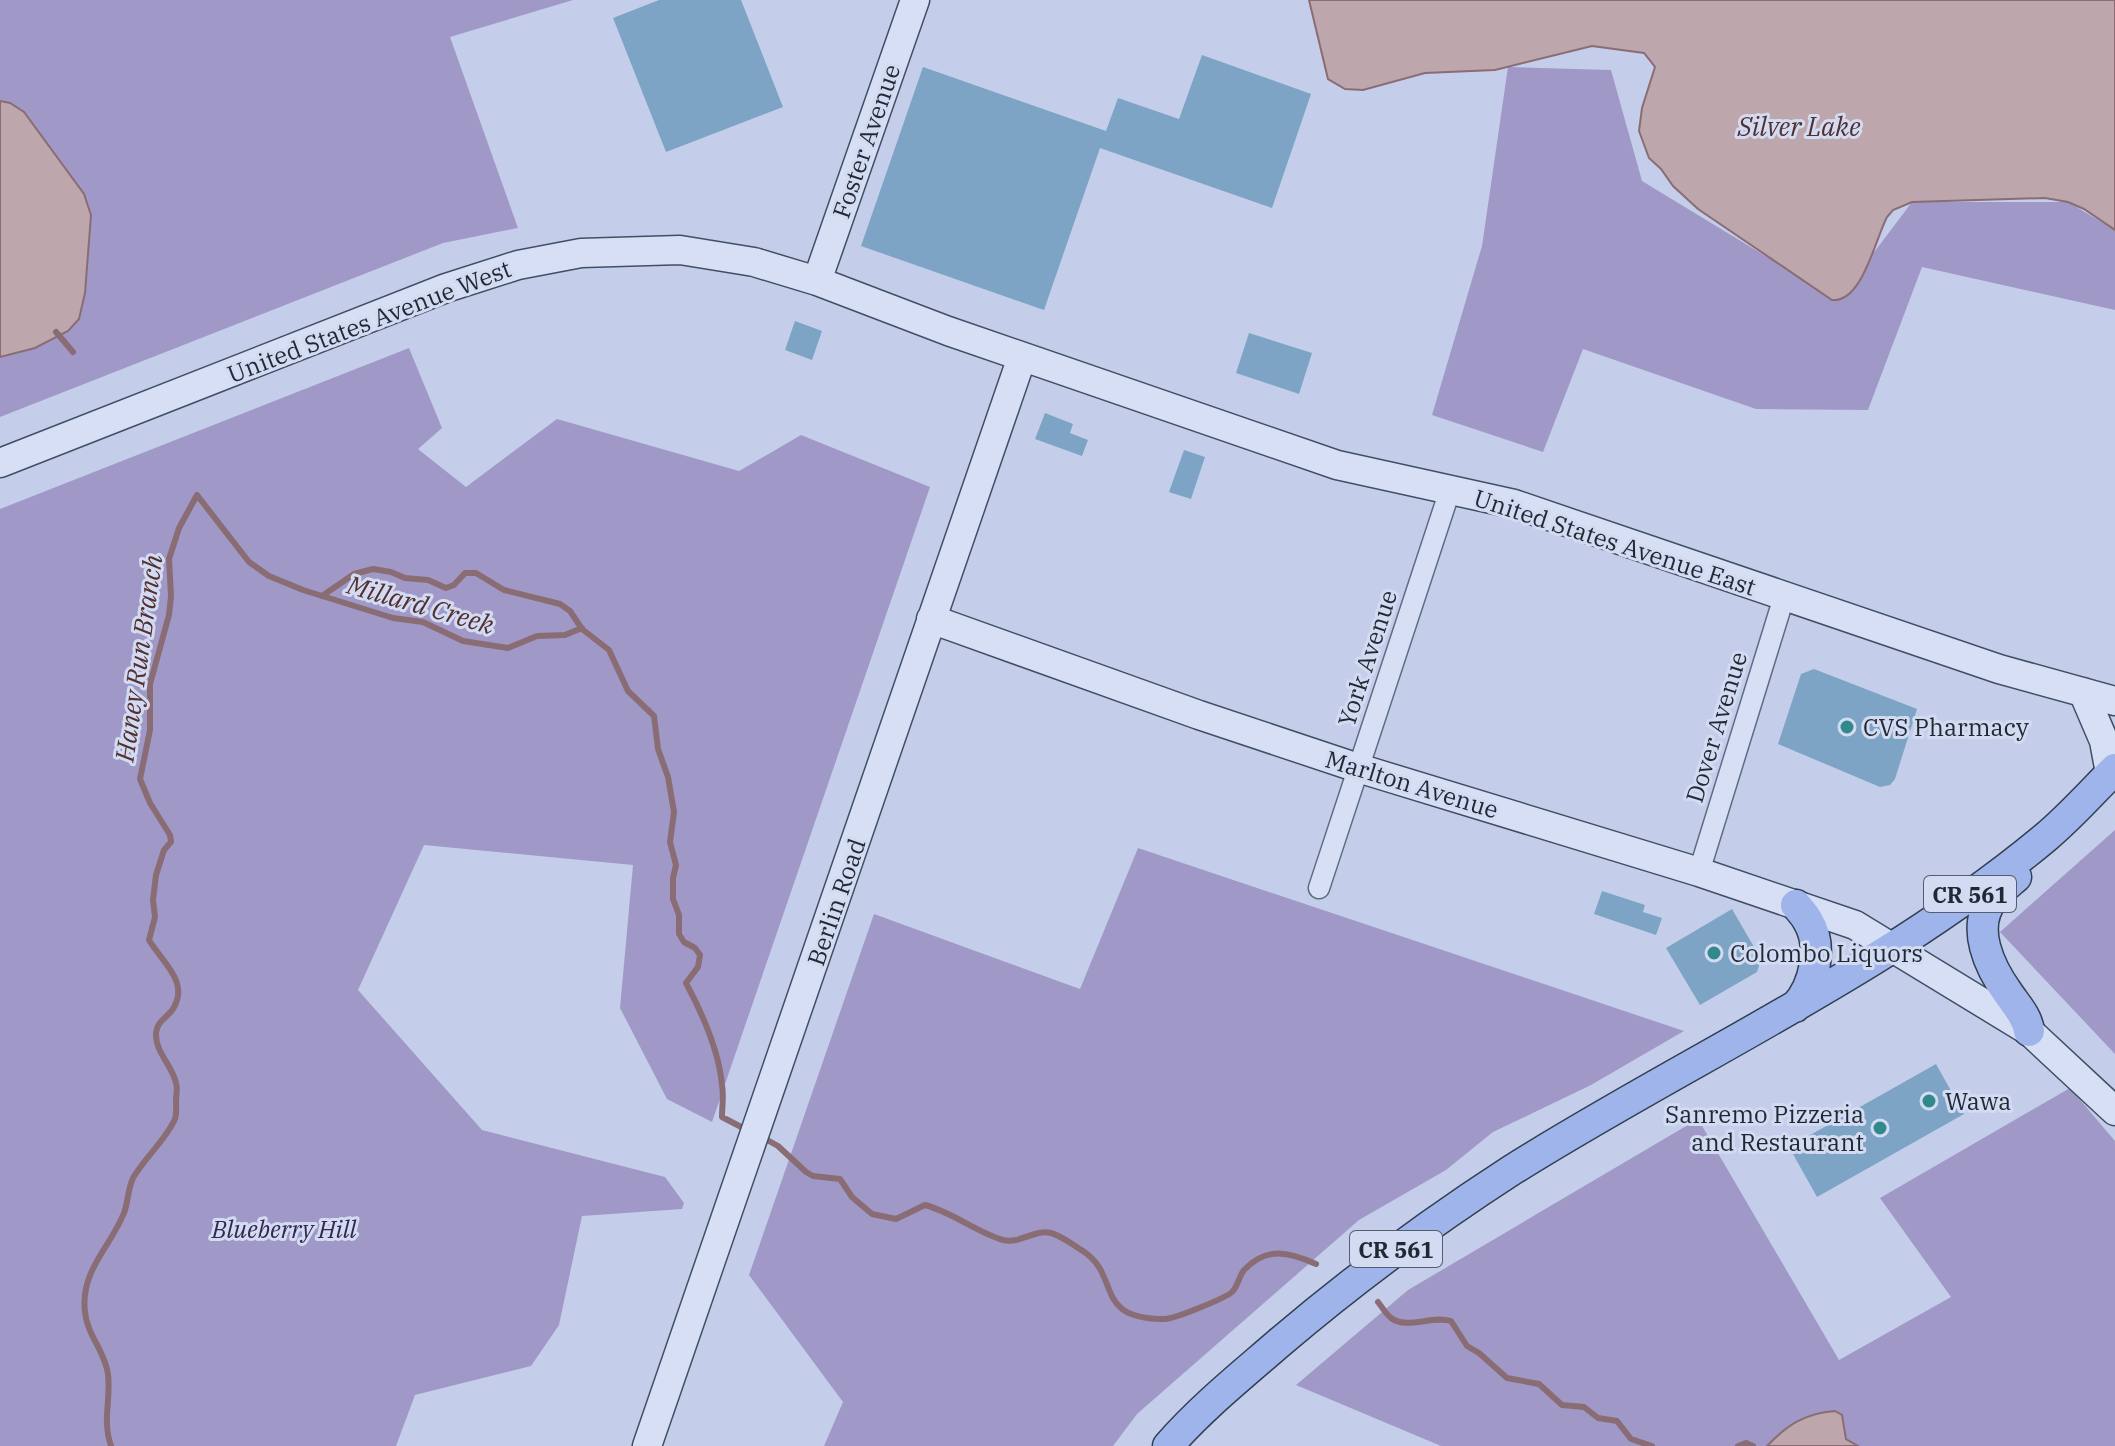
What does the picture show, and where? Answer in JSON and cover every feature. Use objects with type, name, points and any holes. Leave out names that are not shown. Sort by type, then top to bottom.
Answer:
[{"type":"main road","name":"CR 561","points":[[1168,1446],[1228,1386],[1337,1293],[1417,1233],[1514,1169],[1795,1007],[1942,916],[2046,837],[2113,771]]},
{"type":"main road","points":[[2029,1031],[2028,1021],[1994,973],[1985,947],[1983,920],[1992,900],[2030,863],[2046,837]]},
{"type":"main road","points":[[1795,1007],[1803,998],[1812,975],[1816,943],[1808,921],[1796,905]]},
{"type":"street","name":"Foster Avenue","points":[[817,281],[915,0]]},
{"type":"street","name":"United States Avenue West","points":[[0,463],[446,288],[518,265],[581,253],[680,250],[754,262],[817,281],[1022,357]]},
{"type":"street","name":"United States Avenue East","points":[[1022,357],[1337,465],[1514,504],[1999,669],[2115,701]]},
{"type":"street","name":"Berlin Road","points":[[647,1446],[1022,357]]},
{"type":"street","name":"York Avenue","points":[[1319,888],[1450,490]]},
{"type":"street","name":"Dover Avenue","points":[[1699,872],[1784,597]]},
{"type":"street","name":"Marlton Avenue","points":[[931,619],[1358,768],[1699,872],[1855,925],[2029,1031],[2115,1111]]},
{"type":"street","points":[[2083,692],[2113,771]]},
{"type":"green space","points":[[0,0],[573,0],[450,37],[518,228],[443,243],[0,417]]},
{"type":"green space","points":[[1508,67],[1611,70],[1642,181],[1838,300],[1912,202],[2068,202],[2115,230],[2115,310],[1922,267],[1868,410],[1756,409],[1583,349],[1543,452],[1432,415],[1482,246]]},
{"type":"green space","name":"Blueberry Hill","points":[[409,348],[442,428],[418,449],[466,487],[557,419],[739,471],[801,435],[930,487],[712,1122],[667,1099],[620,1008],[633,865],[424,845],[358,990],[482,1130],[665,1177],[684,1203],[682,1209],[582,1216],[559,1325],[531,1366],[415,1395],[396,1446],[0,1446],[0,509]]},
{"type":"green space","points":[[2115,830],[2115,1054],[2000,932]]},
{"type":"green space","points":[[1138,848],[1684,1031],[1591,1085],[1493,1132],[1446,1170],[1359,1220],[1137,1414],[1113,1446],[824,1446],[843,1402],[749,1275],[874,914],[1080,989]]},
{"type":"green space","points":[[2070,1088],[2115,1141],[2115,1446],[1855,1446],[1820,1413],[1776,1446],[1441,1446],[1296,1385],[1408,1290],[1698,1119],[1839,1360],[1951,1297],[1880,1198]]},
{"type":"water","name":"Silver Lake","points":[[1309,0],[2115,0],[2115,230],[2084,209],[2045,198],[1912,202],[1893,210],[1887,217],[1866,268],[1852,292],[1832,300],[1698,209],[1649,158],[1639,131],[1642,108],[1655,67],[1644,53],[1592,46],[1495,70],[1425,73],[1363,90],[1345,89],[1328,79]]},
{"type":"water","points":[[0,101],[24,112],[84,194],[91,215],[85,293],[79,319],[68,331],[35,348],[0,357]]},
{"type":"water","points":[[1835,1411],[1842,1415],[1846,1439],[1858,1446],[1767,1446],[1797,1421]]},
{"type":"building","points":[[659,0],[741,0],[783,107],[666,152],[613,18]]},
{"type":"building","points":[[1202,55],[1311,94],[1272,208],[1100,148],[1044,310],[861,246],[923,67],[1106,131],[1118,98],[1179,119]]},
{"type":"building","points":[[795,321],[822,331],[812,360],[785,350]]},
{"type":"building","points":[[1249,333],[1312,353],[1299,394],[1236,373]]},
{"type":"building","points":[[1045,413],[1073,424],[1070,433],[1088,440],[1082,456],[1035,439]]},
{"type":"building","points":[[1184,450],[1205,457],[1191,499],[1169,492]]},
{"type":"building","name":"CVS Pharmacy","points":[[1814,669],[1917,709],[1895,779],[1890,785],[1880,787],[1778,744],[1801,674]]},
{"type":"building","points":[[1602,891],[1645,905],[1643,912],[1662,918],[1656,935],[1594,914]]},
{"type":"building","name":"Colombo Liquors","points":[[1732,909],[1761,959],[1757,972],[1700,1005],[1666,948]]},
{"type":"building","points":[[1936,1064],[1964,1114],[1817,1197],[1789,1147]]},
{"type":"waterway","name":"Millard Creek","points":[[56,332],[73,352]]},
{"type":"waterway","name":"Haney Run Branch","points":[[111,1446],[107,1428],[108,1374],[86,1320],[85,1297],[91,1272],[124,1213],[133,1178],[166,1135],[176,1114],[177,1085],[158,1046],[156,1033],[160,1023],[173,1009],[178,990],[172,973],[149,940],[155,917],[153,900],[156,875],[164,850],[171,842],[140,779],[150,730],[150,684],[169,615],[169,559],[179,528],[197,495],[249,562],[269,576],[303,590],[393,618],[423,622],[463,641],[508,648],[537,636],[565,635],[582,628]]},
{"type":"waterway","name":"Millard Creek","points":[[322,596],[354,574],[373,569],[405,578],[428,580],[446,588],[454,585],[465,573],[476,573],[504,590],[560,604],[570,611],[582,629],[609,650],[628,691],[654,716],[658,749],[668,777],[674,812],[670,842],[676,865],[673,899],[679,915],[679,934],[700,955],[698,967],[686,983],[714,1046],[723,1089],[722,1117],[747,1130]]},
{"type":"waterway","name":"Millard Creek","points":[[760,1136],[778,1146],[813,1176],[840,1179],[852,1197],[872,1214],[896,1219],[925,1205],[1003,1240],[1016,1240],[1045,1232],[1059,1236],[1095,1261],[1117,1304],[1127,1312],[1142,1317],[1170,1318],[1220,1299],[1234,1290],[1244,1270],[1270,1254],[1297,1256],[1316,1264]]},
{"type":"waterway","name":"Millard Creek","points":[[1378,1302],[1389,1316],[1404,1323],[1451,1321],[1467,1346],[1507,1378],[1539,1384],[1562,1405],[1584,1407],[1598,1418],[1617,1421],[1631,1439],[1652,1446]]},
{"type":"waterway","name":"Millard Creek","points":[[1738,1446],[1746,1443],[1753,1446]]},
{"type":"place","name":"CVS Pharmacy","points":[[1847,727]]},
{"type":"place","name":"Colombo Liquors","points":[[1714,953]]},
{"type":"place","name":"Wawa","points":[[1929,1101]]},
{"type":"place","name":"Sanremo Pizzeria and Restaurant","points":[[1880,1128]]}]
